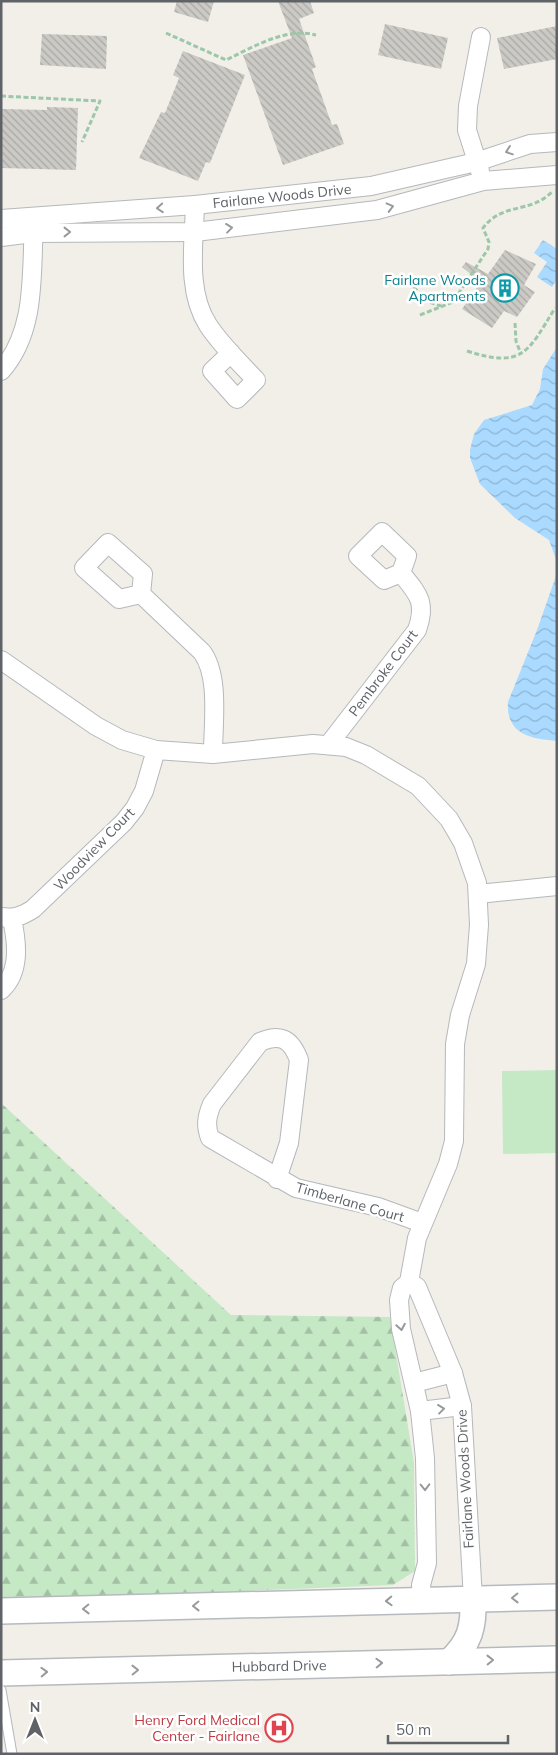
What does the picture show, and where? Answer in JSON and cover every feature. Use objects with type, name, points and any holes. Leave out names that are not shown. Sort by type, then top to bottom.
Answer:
[{"type":"street","points":[[481,37],[467,130],[483,181]]},
{"type":"street","name":"Fairlane Woods Drive","points":[[1,237],[34,224],[371,186],[476,162],[530,144],[557,142]]},
{"type":"street","name":"Fairlane Woods Drive","points":[[1,219],[34,224],[194,232],[377,210],[483,181],[557,175]]},
{"type":"street","points":[[195,205],[195,286],[208,325],[231,353]]},
{"type":"street","points":[[1,371],[18,347],[25,330],[28,313],[34,224]]},
{"type":"street","name":"Pembroke Court","points":[[329,744],[417,630],[422,608],[420,597],[401,573]]},
{"type":"street","points":[[141,594],[202,652],[210,662],[213,680],[213,754]]},
{"type":"street","points":[[1,660],[96,726],[122,740],[156,750],[213,754],[329,744],[346,747],[366,755],[418,786],[431,797],[449,819],[463,843],[473,869],[478,894],[478,925],[476,964],[460,1015],[455,1044],[454,1141],[448,1164],[417,1238],[409,1282],[402,1288],[399,1300],[399,1317],[420,1411],[424,1458],[426,1563],[421,1585],[422,1600]]},
{"type":"street","name":"Woodview Court","points":[[7,918],[22,916],[33,909],[124,822],[144,792],[156,750]]},
{"type":"street","points":[[478,894],[557,886]]},
{"type":"street","points":[[1,990],[12,973],[16,960],[17,941],[7,918]]},
{"type":"street","name":"Timberlane Court","points":[[277,1179],[289,1144],[299,1060],[294,1048],[283,1039],[271,1037],[260,1042],[212,1104],[207,1115],[206,1128],[210,1138],[277,1179],[296,1188],[378,1207],[422,1223]]},
{"type":"street","name":"Fairlane Woods Drive","points":[[409,1282],[417,1286],[453,1373],[462,1406],[473,1599]]},
{"type":"street","points":[[414,1383],[453,1373]]},
{"type":"street","points":[[420,1411],[462,1406]]},
{"type":"street","points":[[7,1615],[557,1597]]},
{"type":"street","points":[[449,1662],[462,1651],[469,1637],[473,1599]]},
{"type":"street","name":"Hubbard Drive","points":[[1,1673],[557,1659]]},
{"type":"lane","points":[[1,1690],[12,1754]]},
{"type":"path","points":[[166,33],[226,60],[276,38],[302,31],[316,35]]},
{"type":"path","points":[[1,96],[100,101],[82,142]]},
{"type":"path","points":[[420,315],[457,298],[485,255],[489,242],[483,228],[490,219],[501,211],[530,206],[544,201],[557,187]]},
{"type":"path","points":[[408,282],[428,302],[443,306]]},
{"type":"path","points":[[467,351],[499,359],[521,354],[530,347],[556,308],[551,305]]},
{"type":"path","points":[[515,323],[514,332],[521,354]]},
{"type":"green space","points":[[557,1070],[557,1153],[503,1154],[502,1071]]},
{"type":"green space","points":[[1,1103],[231,1315],[390,1317],[414,1463],[415,1571],[393,1585],[115,1596],[1,1597]]},
{"type":"water","points":[[543,240],[557,249],[557,279],[552,287],[537,277],[547,262],[534,253]]},
{"type":"water","points":[[557,347],[557,562],[549,540],[515,518],[480,484],[470,458],[470,450],[474,434],[484,420],[532,405],[540,389],[543,369]]},
{"type":"water","points":[[557,562],[557,741],[538,739],[522,733],[511,721],[508,713],[508,702],[556,576]]},
{"type":"building","points":[[177,1],[214,1],[208,22],[174,12]]},
{"type":"building","points":[[278,1],[310,1],[314,13],[299,19],[316,67],[312,69],[332,125],[337,124],[344,144],[283,165],[243,55],[292,38]]},
{"type":"building","points":[[385,24],[448,38],[441,69],[378,55]]},
{"type":"building","points":[[557,26],[557,59],[504,69],[497,38]]},
{"type":"building","points":[[42,34],[107,36],[106,69],[40,65]]},
{"type":"building","points":[[183,51],[245,75],[210,163],[206,162],[198,181],[139,158],[161,112],[165,113],[179,78],[173,75]]},
{"type":"building","points":[[47,107],[78,108],[76,170],[1,168],[1,109],[47,110]]},
{"type":"building","name":"Fairlane Woods Apartments","points":[[505,250],[536,264],[524,285],[535,292],[517,317],[504,311],[492,328],[462,309],[481,282],[462,267],[466,262],[488,274]]},
{"type":"place","name":"Fairlane Woods Apartments","points":[[505,288]]},
{"type":"place","name":"Henry Ford Medical Center - Fairlane","points":[[279,1728]]}]
